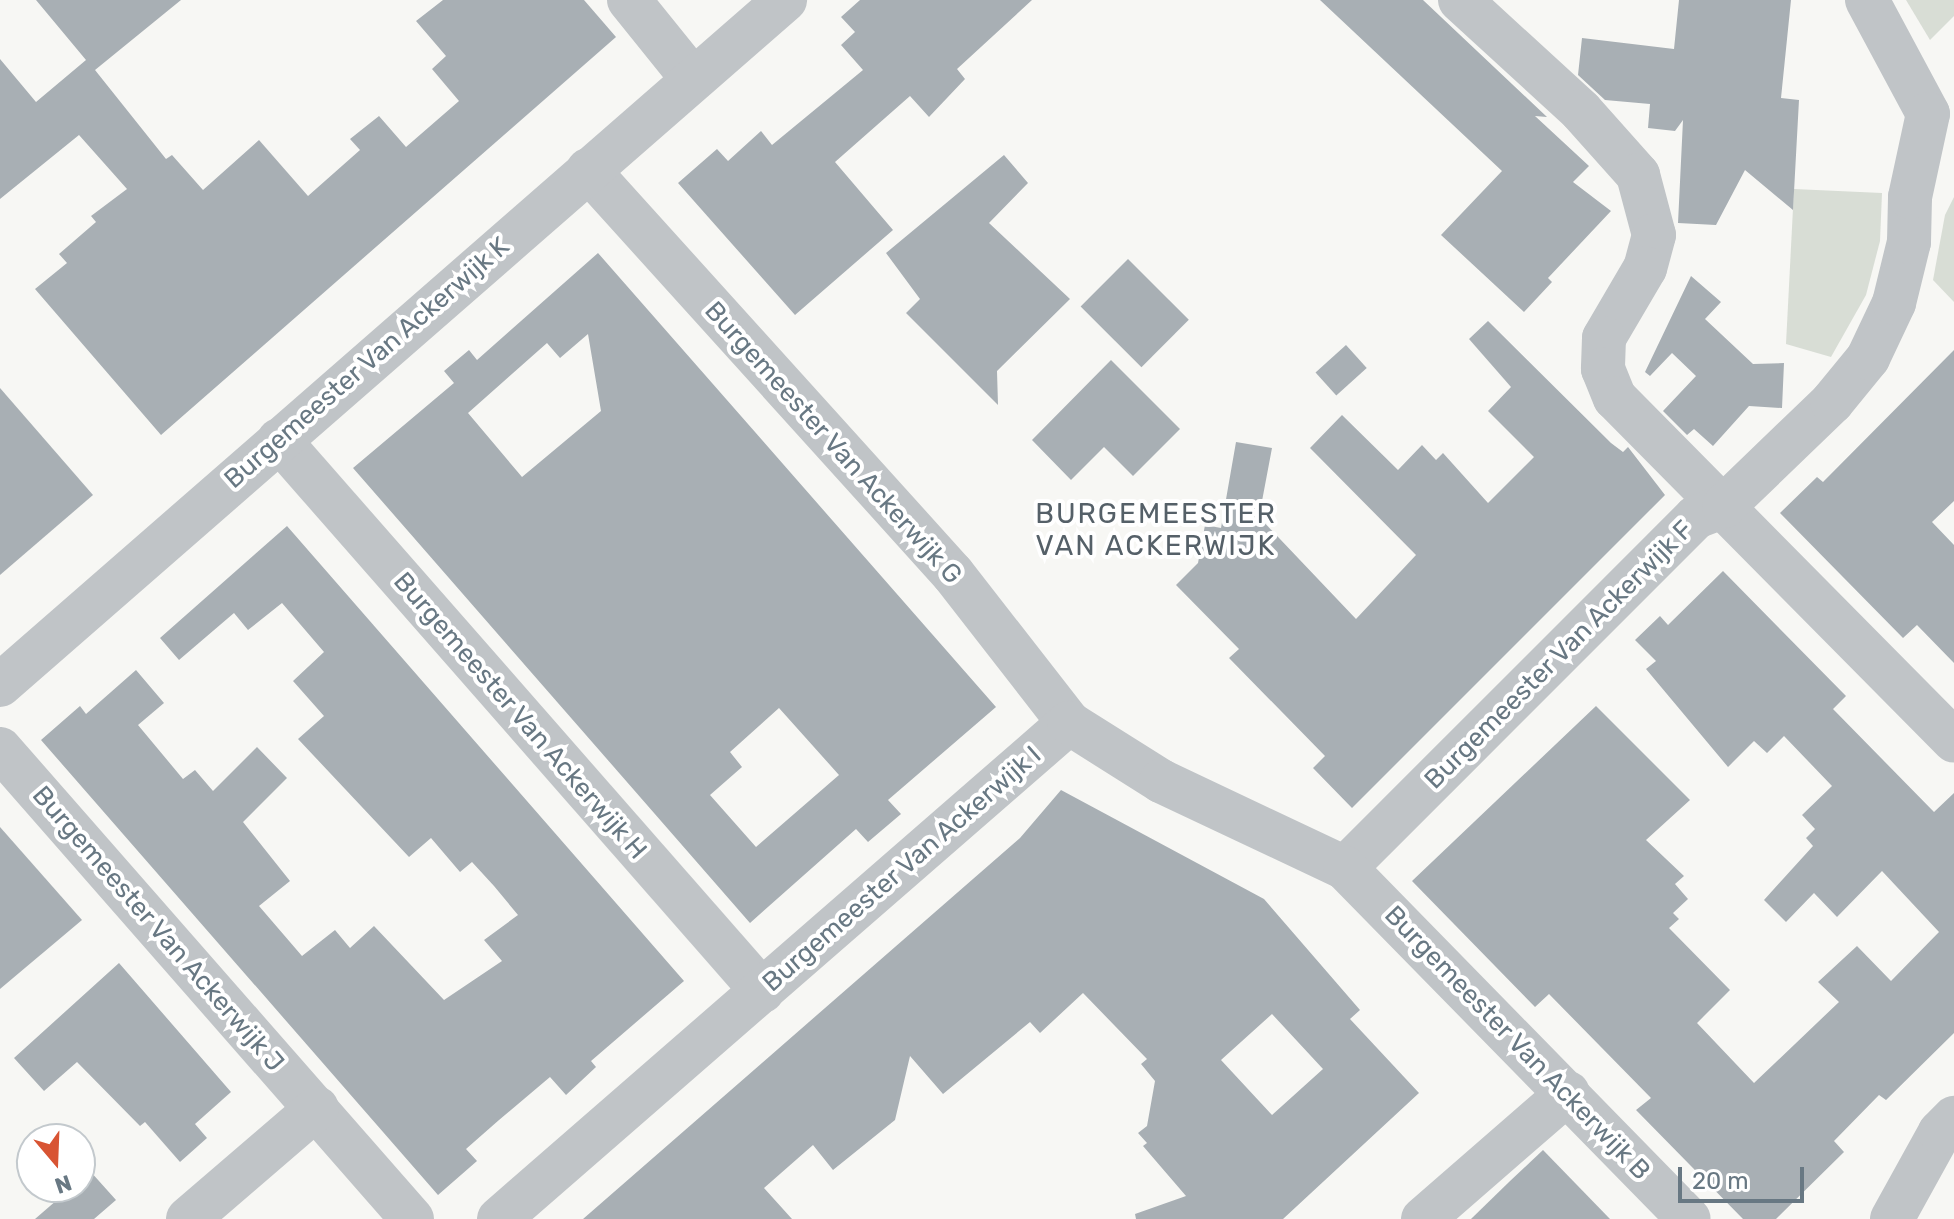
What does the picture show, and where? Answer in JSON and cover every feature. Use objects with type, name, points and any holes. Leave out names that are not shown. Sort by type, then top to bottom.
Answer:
[{"type":"street","points":[[629,0],[692,78]]},
{"type":"street","name":"Burgemeester Van Ackerwijk K","points":[[736,43],[754,0]]},
{"type":"street","name":"Burgemeester Van Ackerwijk K","points":[[0,685],[785,0]]},
{"type":"street","points":[[1867,0],[1941,116]]},
{"type":"street","points":[[1473,6],[1590,121],[1638,175],[1653,222],[1652,248],[1636,286],[1611,318],[1604,338],[1603,369],[1624,409],[1954,740]]},
{"type":"street","name":"Burgemeester Van Ackerwijk F","points":[[1345,868],[1696,517],[1724,506],[1832,402],[1868,358],[1894,303],[1909,242],[1910,197],[1941,116]]},
{"type":"street","name":"Burgemeester Van Ackerwijk G","points":[[588,170],[953,574],[1069,723]]},
{"type":"street","name":"Burgemeester Van Ackerwijk H","points":[[279,440],[762,991]]},
{"type":"street","points":[[1069,723],[1161,781],[1345,868]]},
{"type":"street","name":"Burgemeester Van Ackerwijk I","points":[[499,1219],[1069,723]]},
{"type":"street","name":"Burgemeester Van Ackerwijk J","points":[[0,749],[317,1108]]},
{"type":"street","name":"Burgemeester Van Ackerwijk B","points":[[1345,868],[1689,1219]]},
{"type":"street","points":[[1423,1219],[1568,1093]]},
{"type":"street","points":[[188,1219],[317,1108],[412,1219]]},
{"type":"street","points":[[1892,1219],[1940,1132],[1954,1118]]},
{"type":"shaded area","points":[[1906,0],[1954,0],[1954,16],[1930,40]]},
{"type":"shaded area","points":[[1794,189],[1882,193],[1880,241],[1866,295],[1831,357],[1786,344]]},
{"type":"shaded area","points":[[1954,197],[1954,302],[1933,280],[1945,215]]},
{"type":"building","points":[[36,0],[181,0],[95,70],[166,159],[172,155],[203,190],[259,140],[308,196],[360,150],[350,139],[379,116],[406,147],[459,101],[432,69],[446,56],[416,21],[443,0],[584,0],[616,37],[161,435],[35,289],[67,263],[59,254],[96,222],[91,216],[127,189],[79,135],[0,199],[0,59],[36,102],[86,60]]},
{"type":"building","points":[[860,0],[1032,0],[957,69],[965,79],[929,117],[910,96],[835,162],[893,230],[795,315],[678,183],[717,149],[728,161],[761,131],[772,145],[863,70],[841,45],[855,32],[841,17]]},
{"type":"building","points":[[1320,0],[1423,0],[1547,117],[1535,116],[1589,166],[1573,182],[1611,211],[1548,278],[1552,282],[1524,312],[1441,235],[1502,171]]},
{"type":"building","points":[[1679,0],[1791,0],[1781,98],[1799,100],[1793,210],[1745,170],[1716,225],[1678,223],[1683,120],[1675,131],[1648,128],[1650,104],[1605,100],[1578,75],[1582,38],[1674,49]]},
{"type":"building","points":[[1004,155],[1028,183],[989,223],[1070,299],[997,371],[998,405],[906,313],[920,299],[886,253]]},
{"type":"building","points":[[598,253],[996,707],[888,800],[901,814],[868,842],[856,829],[750,923],[353,468],[454,383],[444,371],[469,350],[477,360]],"holes":[[[588,334],[601,411],[522,477],[468,413],[547,343],[560,358]],[[779,708],[839,775],[756,847],[710,795],[742,767],[730,752]]]},
{"type":"building","points":[[1128,259],[1189,320],[1141,367],[1081,306]]},
{"type":"building","points":[[1691,276],[1721,302],[1705,319],[1753,364],[1784,363],[1782,408],[1749,406],[1713,446],[1694,429],[1687,435],[1663,411],[1696,376],[1672,353],[1650,376],[1645,372]]},
{"type":"building","points":[[1488,321],[1611,443],[1623,452],[1628,447],[1665,495],[1352,808],[1313,768],[1325,756],[1229,658],[1239,649],[1176,585],[1198,563],[1205,525],[1221,528],[1236,442],[1272,448],[1259,517],[1356,619],[1416,555],[1310,448],[1342,415],[1398,470],[1422,445],[1436,460],[1443,453],[1488,503],[1534,457],[1488,411],[1511,387],[1469,339]]},
{"type":"building","points":[[1346,345],[1367,368],[1336,395],[1316,372]]},
{"type":"building","points":[[1954,350],[1954,501],[1932,522],[1954,545],[1954,663],[1917,625],[1903,638],[1780,513],[1817,477],[1823,482]]},
{"type":"building","points":[[1111,360],[1180,429],[1133,476],[1104,447],[1071,480],[1032,440]]},
{"type":"building","points":[[0,388],[93,495],[0,575]]},
{"type":"building","points":[[287,526],[684,981],[591,1061],[596,1067],[566,1095],[550,1077],[499,1120],[466,1149],[477,1161],[438,1195],[41,740],[80,706],[86,714],[136,670],[164,703],[138,725],[183,779],[195,770],[213,791],[257,747],[287,778],[243,822],[290,881],[259,906],[302,956],[335,930],[350,948],[374,926],[444,1000],[502,961],[484,940],[518,915],[472,862],[460,872],[431,838],[409,857],[298,739],[324,716],[293,681],[324,652],[282,603],[248,630],[234,613],[179,660],[160,638]]},
{"type":"building","points":[[1723,571],[1846,696],[1833,709],[1934,812],[1954,793],[1954,1033],[1886,1100],[1879,1095],[1834,1141],[1844,1152],[1776,1219],[1743,1219],[1636,1110],[1651,1098],[1549,994],[1535,1007],[1412,881],[1596,706],[1690,800],[1646,840],[1684,876],[1675,884],[1688,899],[1673,913],[1679,919],[1669,928],[1730,990],[1697,1023],[1754,1083],[1839,1002],[1818,982],[1857,946],[1891,981],[1939,932],[1882,871],[1837,917],[1814,893],[1786,922],[1764,900],[1813,846],[1806,838],[1815,829],[1802,815],[1832,786],[1784,736],[1767,753],[1754,741],[1728,767],[1646,669],[1656,661],[1635,640],[1660,616],[1668,625]]},
{"type":"building","points":[[1061,790],[1264,899],[1360,1010],[1350,1019],[1419,1093],[1283,1219],[1136,1219],[1135,1214],[1186,1196],[1143,1146],[1147,1143],[1138,1133],[1147,1126],[1155,1081],[1141,1064],[1147,1059],[1083,993],[1040,1033],[1030,1022],[943,1094],[910,1056],[895,1120],[833,1170],[813,1145],[764,1188],[792,1219],[583,1219],[1020,838]],"holes":[[[1272,1014],[1323,1069],[1272,1115],[1221,1060]]]},
{"type":"building","points":[[0,827],[82,920],[0,989]]},
{"type":"building","points":[[119,963],[231,1092],[195,1124],[207,1138],[180,1162],[145,1122],[140,1126],[77,1062],[44,1091],[14,1058]]},
{"type":"building","points":[[1543,1150],[1610,1219],[1471,1219],[1509,1182]]},
{"type":"building","points":[[96,1178],[116,1200],[94,1219],[35,1219],[54,1203],[96,1203]]},
{"type":"district","name":"BURGEMEESTER VAN ACKERWIJK","points":[[1156,530]]}]
